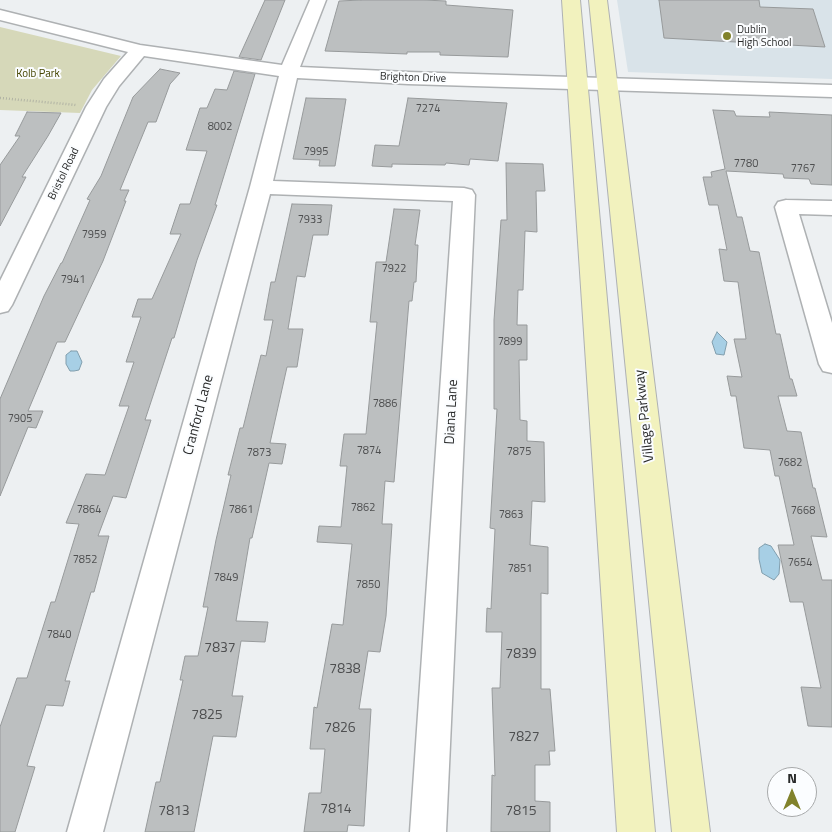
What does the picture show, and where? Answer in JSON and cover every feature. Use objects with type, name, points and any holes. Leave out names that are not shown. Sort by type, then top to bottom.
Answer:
[{"type":"street","name":"Cranford Lane","points":[[85,832],[262,187],[289,72],[318,0]]},
{"type":"street","points":[[571,0],[636,832]]},
{"type":"street","name":"Village Parkway","points":[[598,0],[690,832]]},
{"type":"street","name":"Brighton Drive","points":[[0,15],[140,50],[289,72],[577,84],[832,91]]},
{"type":"street","name":"Bristol Road","points":[[0,305],[96,108],[111,84],[140,50]]},
{"type":"street","name":"Diana Lane","points":[[262,187],[464,195],[428,832]]},
{"type":"street","points":[[832,208],[786,207],[832,364]]},
{"type":"path","points":[[0,98],[83,106]]},
{"type":"shaded area","name":"Dublin High School","points":[[617,0],[832,0],[832,79],[628,72]]},
{"type":"green space","name":"Kolb Park","points":[[0,27],[121,56],[92,90],[80,113],[0,110]]},
{"type":"water","points":[[717,332],[727,342],[724,355],[716,354],[712,342]]},
{"type":"water","points":[[71,351],[77,351],[82,362],[79,370],[70,371],[66,364],[66,355]]},
{"type":"water","points":[[765,544],[771,546],[780,560],[779,574],[774,580],[762,573],[759,548]]},
{"type":"building","points":[[265,0],[285,0],[261,60],[239,57]]},
{"type":"building","points":[[659,0],[759,0],[760,7],[813,9],[825,47],[664,38]]},
{"type":"building","points":[[339,1],[446,1],[446,5],[513,10],[508,57],[440,55],[440,52],[407,52],[407,54],[325,51]]},
{"type":"building","points":[[160,69],[180,73],[170,84],[156,122],[148,122],[120,190],[129,190],[103,261],[65,342],[57,342],[28,411],[43,411],[36,428],[28,427],[0,496],[0,399],[44,296],[62,263],[90,200],[87,199],[101,176],[133,97]]},
{"type":"building","points":[[234,71],[255,74],[215,205],[217,205],[145,420],[151,420],[126,498],[113,496],[98,536],[109,536],[94,592],[91,592],[65,681],[70,681],[63,706],[46,705],[27,766],[35,767],[15,832],[0,832],[0,727],[17,678],[27,678],[51,602],[55,602],[79,524],[66,523],[86,474],[105,475],[129,406],[119,406],[134,362],[126,362],[141,317],[132,317],[138,299],[152,299],[181,234],[170,234],[180,204],[190,204],[207,151],[186,150],[200,108],[207,108],[215,89],[227,90]]},
{"type":"building","points":[[306,98],[346,99],[335,166],[319,166],[320,160],[293,159]]},
{"type":"building","points":[[408,98],[507,103],[498,161],[470,159],[469,165],[446,163],[445,165],[392,164],[392,167],[372,166],[375,145],[399,146]]},
{"type":"building","points":[[713,110],[734,111],[736,116],[770,117],[769,112],[832,115],[832,185],[811,184],[809,179],[784,178],[783,174],[726,171],[737,217],[742,217],[750,251],[759,252],[776,334],[780,334],[790,379],[792,379],[797,396],[778,396],[787,431],[801,432],[813,488],[815,488],[827,537],[811,536],[822,580],[832,580],[832,727],[808,726],[801,687],[821,688],[803,602],[790,602],[778,545],[794,545],[779,476],[775,476],[770,450],[744,448],[736,396],[731,396],[727,376],[742,377],[734,339],[746,339],[738,282],[724,281],[719,249],[727,250],[718,205],[709,205],[703,177],[712,177],[711,172],[725,169]]},
{"type":"building","points":[[27,112],[61,113],[22,177],[26,177],[0,226],[0,165],[20,136],[15,136]]},
{"type":"building","points":[[506,163],[543,164],[545,191],[536,191],[537,232],[525,231],[523,290],[518,290],[517,325],[527,325],[527,360],[519,360],[520,420],[527,421],[527,441],[544,442],[545,502],[532,501],[530,545],[548,547],[548,594],[541,593],[541,689],[550,689],[555,751],[549,751],[550,765],[535,765],[535,801],[550,802],[550,832],[491,832],[492,775],[495,776],[492,688],[500,688],[502,632],[486,632],[487,608],[491,609],[495,529],[490,528],[497,409],[494,409],[494,320],[501,220],[507,220]]},
{"type":"building","points":[[292,204],[332,205],[328,235],[313,235],[305,277],[297,276],[288,329],[303,329],[297,367],[287,367],[270,443],[286,444],[282,464],[269,463],[252,538],[250,538],[236,621],[268,622],[265,642],[241,641],[232,696],[243,696],[236,737],[213,736],[194,832],[145,832],[156,782],[160,782],[183,680],[180,680],[185,656],[198,656],[208,607],[203,607],[231,475],[228,475],[240,428],[243,428],[261,355],[266,356],[273,320],[264,320],[271,282],[275,282]]},
{"type":"building","points":[[394,209],[420,210],[415,245],[418,245],[416,282],[414,282],[412,301],[409,301],[394,482],[385,481],[382,524],[392,524],[386,616],[380,652],[368,651],[359,709],[371,709],[364,826],[348,825],[347,832],[304,832],[309,793],[321,793],[325,749],[310,749],[314,707],[317,708],[332,624],[343,625],[352,544],[317,542],[319,526],[341,527],[347,466],[340,466],[344,434],[366,434],[377,322],[370,322],[376,262],[386,262]]},
{"type":"place","name":"Dublin High School","points":[[727,36]]}]
